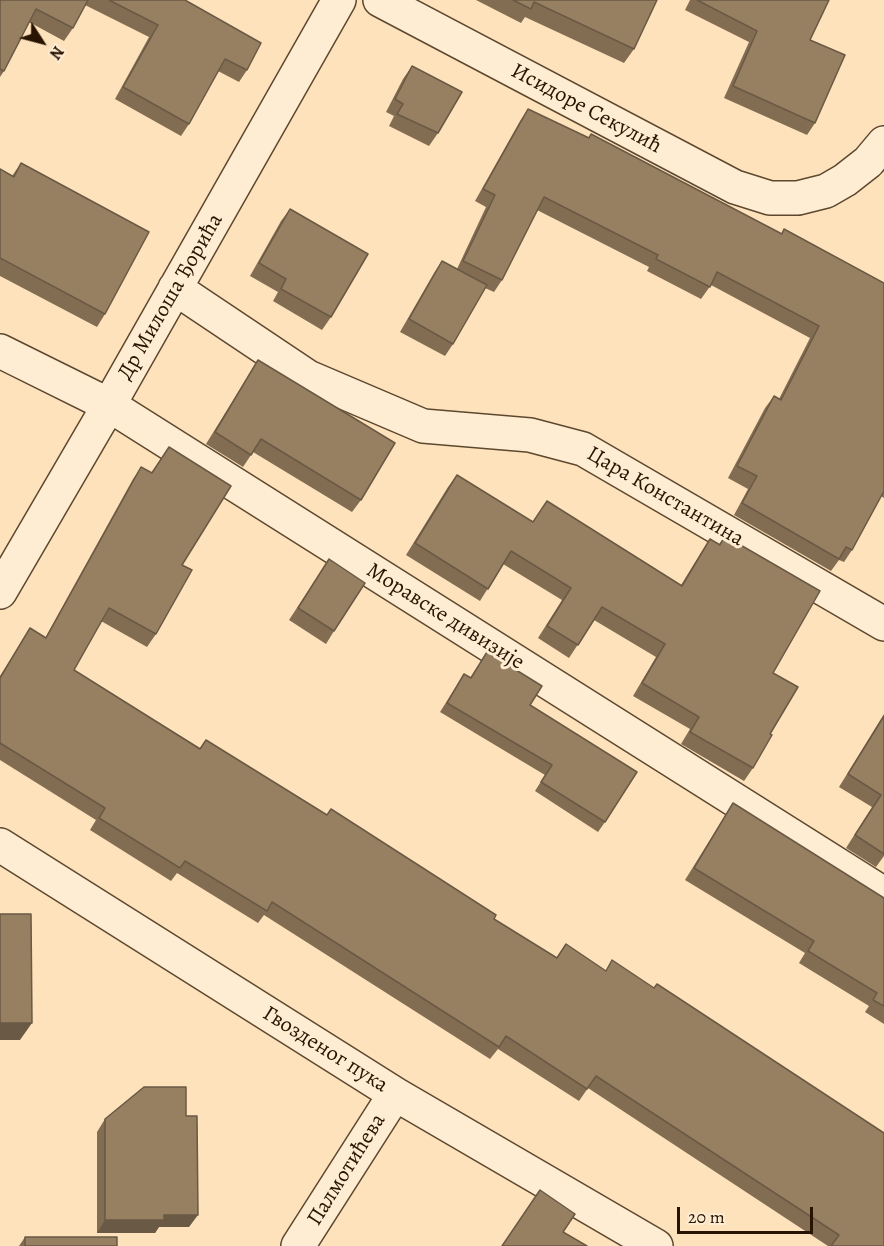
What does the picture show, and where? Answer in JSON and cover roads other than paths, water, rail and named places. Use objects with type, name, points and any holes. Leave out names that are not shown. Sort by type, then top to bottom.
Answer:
[{"type":"street","name":"Др Милоша Ђорића","points":[[0,592],[339,0]]},
{"type":"street","name":"Исидоре Секулић","points":[[380,0],[735,187],[770,198],[798,198],[826,190],[846,180],[868,162],[884,143]]},
{"type":"street","name":"Цара Константина","points":[[175,288],[308,377],[423,426],[530,435],[583,449],[884,624]]},
{"type":"street","name":"Моравске дивизије","points":[[0,351],[109,405],[884,894]]},
{"type":"street","name":"Гвозденог пука","points":[[0,845],[395,1094],[656,1246]]},
{"type":"street","name":"Палмотићева","points":[[298,1246],[395,1094]]}]
